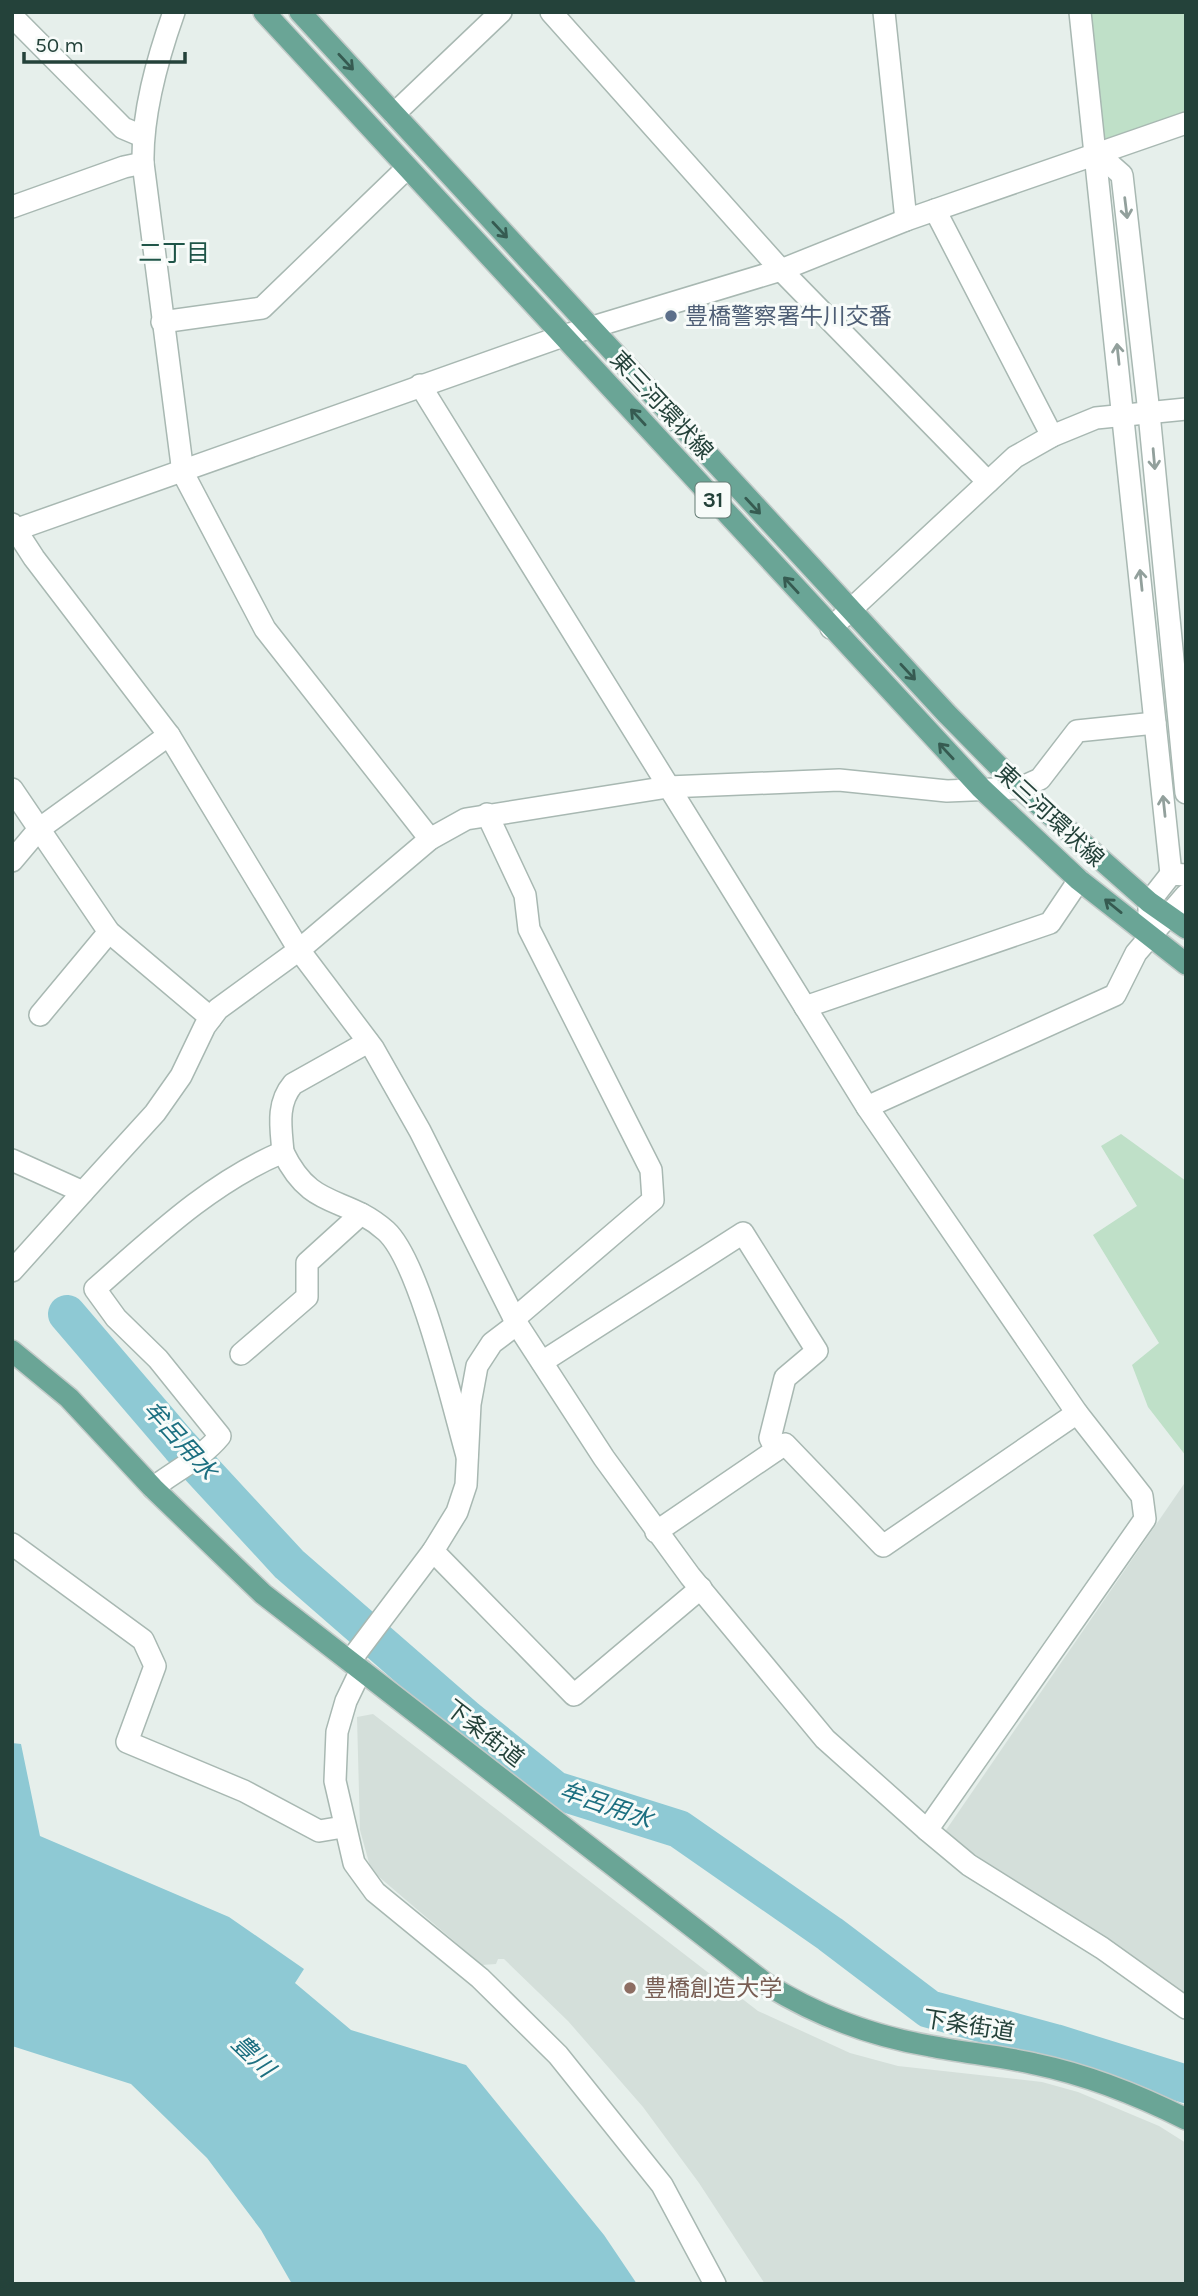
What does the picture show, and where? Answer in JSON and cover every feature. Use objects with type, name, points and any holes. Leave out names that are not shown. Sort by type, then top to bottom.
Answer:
[{"type":"main road","name":"東三河環状線","points":[[264,12],[405,169],[981,788],[1079,880],[1186,964]]},
{"type":"main road","name":"東三河環状線","points":[[300,12],[850,610],[1020,788],[1149,902],[1178,922]]},
{"type":"main road","name":"下条街道","points":[[12,1351],[69,1398],[153,1488],[264,1594],[357,1660],[765,1984],[795,2002],[844,2024],[899,2040],[1011,2059],[1070,2073],[1125,2091],[1186,2119]]},
{"type":"street","points":[[174,12],[162,46],[142,136],[162,321],[183,473],[265,629],[430,839]]},
{"type":"street","points":[[394,114],[501,12]]},
{"type":"street","points":[[551,12],[781,270],[988,482]]},
{"type":"street","points":[[884,12],[906,220]]},
{"type":"street","points":[[1080,12],[1125,416],[1155,723],[1178,874],[1149,902],[1149,935]]},
{"type":"street","points":[[12,16],[123,128],[142,136]]},
{"type":"street","points":[[1186,123],[906,220],[781,270],[563,336],[420,385],[183,473],[13,528],[169,735],[299,950],[368,1042],[421,1131],[516,1322],[656,1532],[825,1739],[970,1865],[1102,1948],[1186,2008]]},
{"type":"street","points":[[1096,152],[1122,174],[1149,413],[1186,793]]},
{"type":"street","points":[[12,207],[124,167],[143,163]]},
{"type":"street","points":[[162,321],[262,308],[405,169]]},
{"type":"street","points":[[935,210],[1052,436]]},
{"type":"street","points":[[420,385],[867,1107],[1077,1413],[1142,1496],[1145,1519],[927,1830]]},
{"type":"street","points":[[831,628],[1015,457],[1052,436],[1096,418],[1186,409]]},
{"type":"street","points":[[12,1271],[155,1113],[181,1076],[218,1009],[299,950],[430,839],[466,819],[668,787],[839,780],[947,791],[1020,788],[1040,779],[1077,731],[1155,723]]},
{"type":"street","points":[[12,861],[39,829],[169,735]]},
{"type":"street","points":[[12,789],[108,932],[211,1018]]},
{"type":"street","points":[[486,814],[525,895],[529,929],[651,1170],[653,1200],[492,1343],[477,1366],[466,1485],[462,1499],[433,1551],[380,1621],[357,1660],[337,1732],[335,1781],[343,1828],[354,1863],[375,1892],[480,1978],[558,2054],[662,2185],[715,2284]]},
{"type":"street","points":[[805,1007],[1050,923],[1079,880]]},
{"type":"street","points":[[867,1107],[1115,995],[1136,953],[1149,935],[1178,922],[1186,895]]},
{"type":"street","points":[[40,1015],[108,932]]},
{"type":"street","points":[[368,1042],[293,1084],[285,1093],[281,1105],[283,1152],[304,1186],[318,1197],[361,1214],[387,1231],[404,1254],[433,1337],[467,1456]]},
{"type":"street","points":[[153,1488],[208,1451],[220,1436],[158,1359],[116,1318],[95,1289],[172,1222],[218,1187],[283,1152]]},
{"type":"street","points":[[12,1160],[83,1192]]},
{"type":"street","points":[[241,1354],[307,1297],[307,1263],[361,1214]]},
{"type":"street","points":[[542,1362],[743,1233],[817,1351],[785,1378],[770,1438],[776,1450]]},
{"type":"street","points":[[656,1532],[785,1444],[883,1546],[1077,1413]]},
{"type":"street","points":[[12,1544],[143,1640],[155,1666],[127,1742],[244,1791],[319,1831],[343,1828]]},
{"type":"street","points":[[433,1551],[574,1695],[701,1588]]},
{"type":"shaded area","points":[[1186,1481],[1186,2000],[944,1833]]},
{"type":"shaded area","name":"豊橋創造大学","points":[[373,1714],[758,2011],[850,2053],[898,2066],[1042,2082],[1078,2092],[1159,2126],[1186,2143],[1186,2284],[765,2284],[699,2183],[643,2107],[568,2021],[504,1959],[498,1959],[496,1964],[482,1965],[371,1870],[360,1830],[357,1717]]},
{"type":"green space","points":[[1080,12],[1186,12],[1186,123],[1096,152]]},
{"type":"green space","points":[[1121,1134],[1186,1181],[1186,1456],[1148,1407],[1132,1365],[1159,1343],[1093,1235],[1137,1206],[1101,1146]]},
{"type":"water","name":"豊川","points":[[12,1743],[21,1744],[40,1836],[229,1917],[304,1969],[295,1983],[351,2030],[466,2065],[604,2235],[637,2284],[292,2284],[261,2230],[207,2158],[131,2084],[12,2046]]},
{"type":"waterway","name":"牟呂用水","points":[[67,1314],[180,1446],[289,1564],[467,1719],[555,1790],[679,1829],[830,1934],[929,2009],[1055,2043],[1186,2084]]},
{"type":"place","name":"豊橋警察署牛川交番","points":[[671,316]]},
{"type":"place","name":"豊橋創造大学","points":[[630,1988]]},
{"type":"district","name":"二丁目","points":[[174,253]]}]
